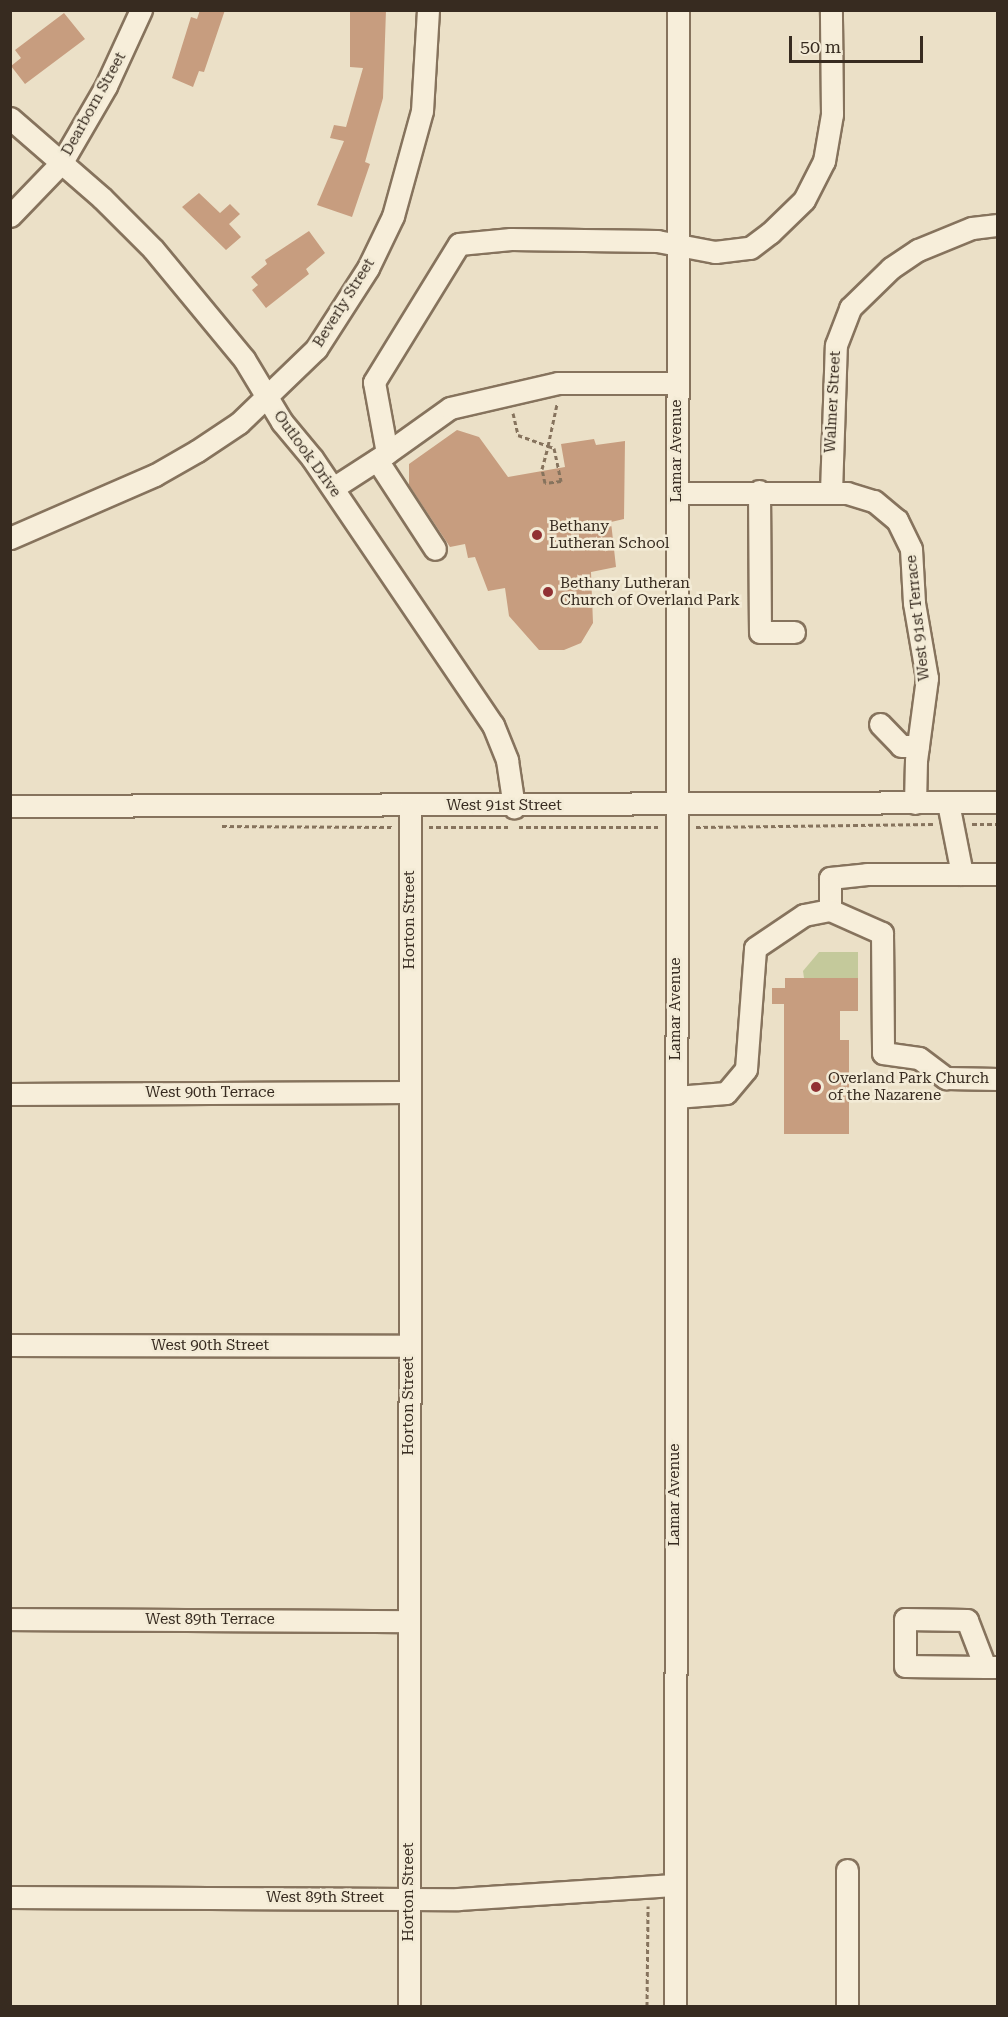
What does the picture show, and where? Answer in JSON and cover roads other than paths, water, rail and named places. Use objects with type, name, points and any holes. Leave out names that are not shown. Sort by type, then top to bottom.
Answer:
[{"type":"street","name":"Dearborn Street","points":[[10,216],[62,162],[106,86],[141,10]]},
{"type":"street","name":"Beverly Street","points":[[10,538],[155,475],[239,423],[316,349],[341,314],[393,216],[423,111],[428,10]]},
{"type":"street","name":"Lamar Avenue","points":[[675,2007],[678,10]]},
{"type":"street","points":[[435,549],[382,457],[374,382],[459,244],[511,239],[678,242],[715,252],[750,248],[804,200],[824,161],[832,114],[831,10]]},
{"type":"street","name":"Outlook Drive","points":[[10,118],[62,162],[160,258],[244,359],[282,422],[333,488],[493,725],[507,760],[514,807]]},
{"type":"street","name":"Walmer Street","points":[[831,492],[835,354],[850,308],[891,268],[918,250],[972,228],[998,225]]},
{"type":"street","points":[[333,488],[382,457],[450,408],[558,383],[677,383]]},
{"type":"street","points":[[759,491],[760,632],[794,632]]},
{"type":"street","name":"West 91st Terrace","points":[[677,493],[831,492],[874,501],[897,520],[911,549],[914,603],[927,678],[918,746],[915,803]]},
{"type":"street","points":[[880,724],[901,746],[918,746]]},
{"type":"street","name":"West 91st Street","points":[[10,806],[410,816],[514,807],[998,802]]},
{"type":"street","points":[[948,803],[962,874]]},
{"type":"street","name":"Horton Street","points":[[409,2007],[410,816]]},
{"type":"street","points":[[830,910],[830,878],[867,874],[998,874]]},
{"type":"street","points":[[676,1096],[726,1093],[746,1069],[755,948],[804,915],[830,910],[882,933],[883,1053],[919,1058],[946,1078],[998,1078]]},
{"type":"street","name":"West 90th Terrace","points":[[10,1094],[410,1092]]},
{"type":"street","name":"West 90th Street","points":[[10,1345],[410,1346]]},
{"type":"street","name":"West 89th Terrace","points":[[10,1619],[409,1621]]},
{"type":"street","points":[[847,1870],[847,2007]]},
{"type":"street","name":"West 89th Street","points":[[10,1897],[410,1899],[674,1885]]},
{"type":"place","name":"Bethany Lutheran School","points":[[537,535]]},
{"type":"place","name":"Bethany Lutheran Church of Overland Park","points":[[548,592]]},
{"type":"place","name":"Overland Park Church of the Nazarene","points":[[816,1087]]}]
